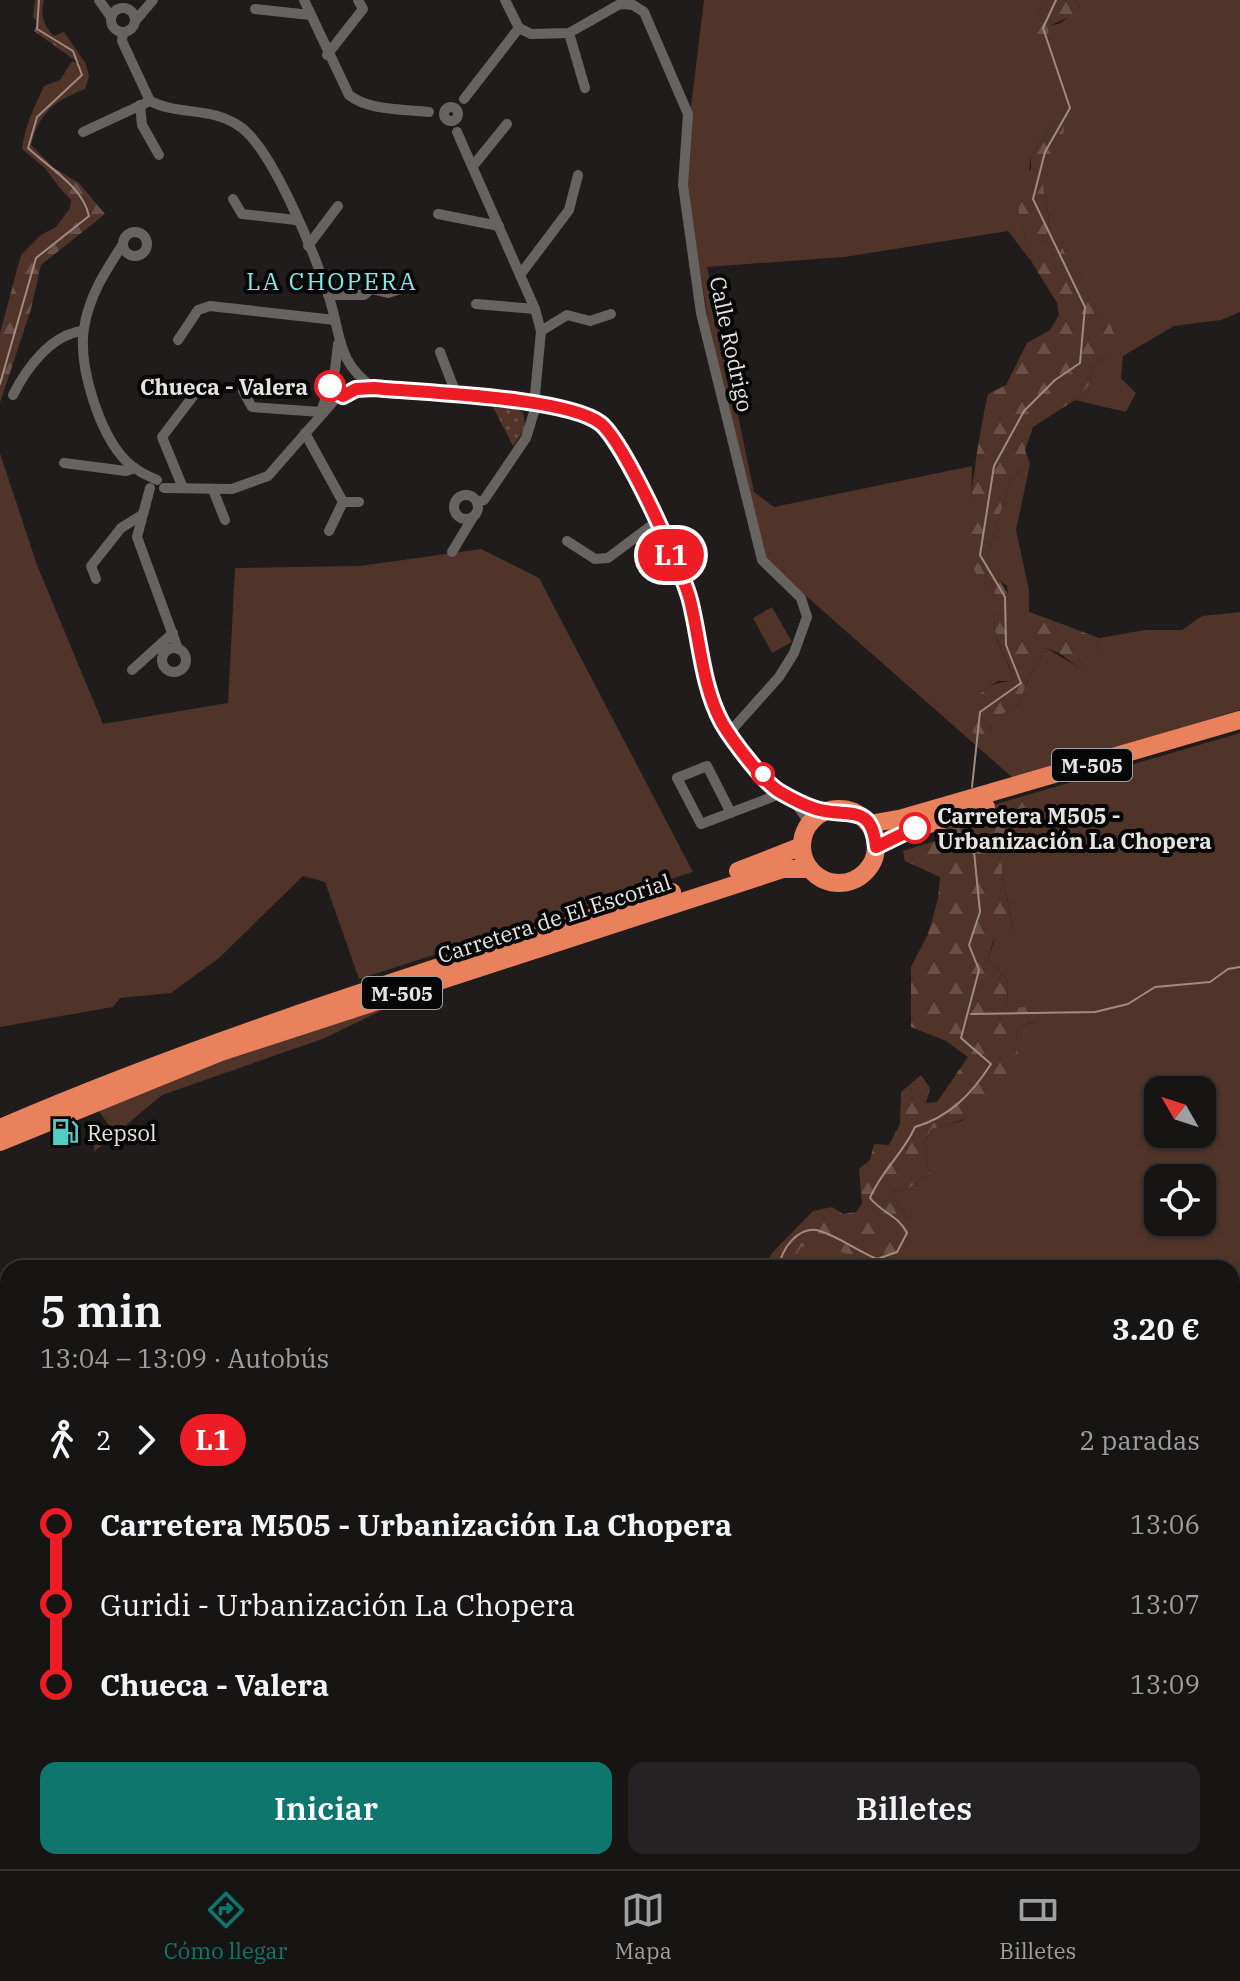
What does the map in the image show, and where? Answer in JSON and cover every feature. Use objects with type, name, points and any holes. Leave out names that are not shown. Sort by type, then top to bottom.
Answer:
[{"type":"highway","name":"M-505","points":[[869,824],[1106,761],[1240,720]]},
{"type":"highway","name":"M-505","points":[[810,869],[820,878],[845,883],[867,870],[876,847],[916,828],[1240,733]]},
{"type":"highway","points":[[810,869],[802,846],[810,824],[827,812],[850,811],[869,824],[876,847]]},
{"type":"highway","name":"Carretera de El Escorial","points":[[0,1128],[95,1087],[241,1032],[778,858],[802,846]]},
{"type":"highway","name":"Carretera de El Escorial","points":[[0,1142],[221,1052],[783,869],[810,869]]},
{"type":"street","points":[[99,0],[115,29],[123,32],[132,29],[153,0]]},
{"type":"street","points":[[304,0],[342,86],[357,101],[451,115]]},
{"type":"street","points":[[327,55],[363,9],[358,0]]},
{"type":"street","points":[[451,115],[519,28],[505,0]]},
{"type":"street","name":"Calle Rodrigo","points":[[519,28],[531,34],[569,33],[620,4],[633,5],[644,12],[688,114],[683,185],[701,313],[762,560],[805,606],[807,617],[794,653],[779,677],[729,733]]},
{"type":"street","points":[[111,17],[116,10],[125,8],[133,12],[136,20]]},
{"type":"street","points":[[255,9],[310,15]]},
{"type":"street","points":[[123,32],[122,41],[145,103],[142,125],[159,155]]},
{"type":"street","points":[[569,33],[585,88]]},
{"type":"street","points":[[83,132],[145,103],[213,113],[244,130],[267,157],[308,246],[335,320],[338,342],[335,370],[321,412]]},
{"type":"street","points":[[451,115],[535,309],[541,331],[535,395],[539,408],[526,438],[484,500],[477,502],[466,495],[455,501],[456,514],[464,519],[473,517]]},
{"type":"street","points":[[473,166],[507,124]]},
{"type":"street","points":[[520,275],[569,210],[578,175]]},
{"type":"street","points":[[233,199],[242,214],[296,220]]},
{"type":"street","points":[[308,246],[338,206]]},
{"type":"street","points":[[438,214],[499,226]]},
{"type":"street","points":[[123,244],[98,286],[83,331],[85,377],[113,443],[138,470],[162,487],[232,489],[268,476],[321,412],[339,395],[347,395],[356,389],[374,388],[526,403],[539,408],[570,408],[606,427],[625,452],[689,596],[710,689],[729,733],[810,824]]},
{"type":"street","points":[[328,295],[364,295],[371,289],[388,293],[404,288]]},
{"type":"street","points":[[476,304],[535,309]]},
{"type":"street","points":[[178,340],[198,310],[210,306],[335,320]]},
{"type":"street","points":[[541,331],[567,315],[590,321],[611,314]]},
{"type":"street","points":[[13,395],[26,367],[71,332],[83,331]]},
{"type":"street","points":[[338,342],[353,372],[356,389]]},
{"type":"street","points":[[440,352],[457,396]]},
{"type":"street","points":[[335,370],[353,372],[374,388]]},
{"type":"street","points":[[330,386],[339,395]]},
{"type":"street","points":[[96,579],[91,566],[121,528],[143,513],[162,487],[162,437],[197,391]]},
{"type":"street","points":[[243,391],[252,407],[321,412]]},
{"type":"street","points":[[526,403],[535,395]]},
{"type":"street","points":[[305,433],[343,502]]},
{"type":"street","points":[[64,463],[138,470]]},
{"type":"street","points":[[213,490],[225,520]]},
{"type":"street","points":[[343,502],[359,502]]},
{"type":"street","points":[[329,531],[343,502]]},
{"type":"street","points":[[452,552],[473,517],[477,502]]},
{"type":"street","points":[[143,513],[137,537],[139,550],[178,649]]},
{"type":"street","points":[[567,541],[595,559],[608,558],[656,522]]},
{"type":"street","points":[[132,670],[173,633]]},
{"type":"street","points":[[731,813],[707,766],[677,778],[701,824],[786,795],[827,812]]},
{"type":"green space","points":[[35,0],[44,0],[42,10],[50,32],[54,36],[64,32],[86,64],[83,66],[34,31],[38,23],[33,17]]},
{"type":"green space","points":[[704,0],[1047,0],[1036,17],[1055,62],[1048,41],[1049,26],[1061,23],[1080,6],[1075,0],[1240,0],[1240,312],[1221,320],[1174,326],[1123,356],[1121,378],[1136,393],[1126,412],[1075,400],[1091,383],[1090,371],[1108,353],[1102,321],[1089,307],[1080,273],[1069,264],[1063,248],[1048,245],[1048,217],[1042,176],[1045,163],[1061,135],[1063,123],[1053,123],[1031,156],[1022,225],[1031,261],[1008,231],[844,257],[707,267],[754,492],[774,507],[972,466],[971,555],[976,574],[994,592],[995,632],[1012,681],[998,681],[981,692],[992,731],[990,718],[1017,708],[1031,673],[1046,648],[1078,667],[1095,657],[1099,638],[1145,630],[1182,630],[1202,616],[1240,612],[1240,710],[1013,778],[764,559],[710,334],[687,184],[691,106]]},
{"type":"green space","points":[[1047,0],[1075,0],[1080,6],[1073,15],[1049,26],[1048,41],[1055,63],[1045,63],[1034,32],[1036,17]]},
{"type":"green space","points":[[72,61],[83,66],[86,64],[89,76],[85,89],[50,109],[39,124],[31,145],[54,168],[58,186],[46,169],[22,149],[23,140],[44,86],[60,80]]},
{"type":"green space","points":[[1053,123],[1064,123],[1063,148],[1047,161],[1044,168],[1048,244],[1063,248],[1081,275],[1093,310],[1110,324],[1115,337],[1108,353],[1090,371],[1091,383],[1075,400],[1033,427],[1025,450],[1030,464],[1010,481],[987,557],[1013,603],[1014,638],[1034,638],[1046,618],[1099,638],[1099,644],[1095,657],[1078,667],[1046,648],[1031,673],[1017,708],[991,718],[992,737],[977,736],[971,730],[973,710],[980,695],[992,685],[1012,681],[995,631],[994,592],[976,574],[971,559],[973,486],[988,394],[1006,385],[1027,343],[1050,330],[1059,315],[1057,303],[1031,261],[1019,214],[1018,192],[1031,168],[1031,156]]},
{"type":"green space","points":[[54,168],[79,183],[105,214],[41,265],[31,309],[0,403],[0,333],[21,255],[41,235],[56,227],[70,208],[71,200],[58,186]]},
{"type":"green space","points":[[493,407],[518,409],[523,413],[526,428],[513,446]]},
{"type":"green space","points":[[0,453],[37,565],[103,724],[228,703],[235,568],[360,566],[481,549],[539,578],[693,872],[359,979],[325,882],[303,876],[219,958],[171,993],[120,998],[113,1007],[0,1027]]},
{"type":"green space","points":[[1030,464],[1016,530],[1029,590],[1029,612],[1046,618],[1034,638],[1014,638],[1007,586],[994,575],[987,557],[1010,481]]},
{"type":"green space","points":[[772,607],[792,642],[772,653],[753,618]]},
{"type":"green space","points":[[1240,733],[1240,1260],[874,1260],[906,1218],[890,1192],[909,1188],[929,1174],[924,1145],[931,1129],[962,1121],[1017,1078],[1017,1028],[1034,1021],[1007,1008],[1008,981],[988,958],[994,941],[1010,935],[1012,926],[1003,861],[1022,847],[1043,818],[1034,793]]},
{"type":"green space","points":[[1034,793],[1043,818],[1022,847],[1003,862],[1003,881],[1012,926],[1010,936],[993,941],[988,958],[1008,981],[1007,1008],[1027,1007],[1035,1020],[1017,1028],[1017,1079],[1003,1099],[992,1107],[931,1129],[924,1145],[929,1174],[909,1188],[890,1192],[906,1218],[909,1241],[894,1260],[868,1260],[827,1248],[801,1247],[794,1260],[768,1260],[813,1211],[832,1207],[843,1214],[856,1212],[862,1204],[859,1169],[870,1160],[874,1144],[889,1145],[900,1124],[901,1092],[921,1075],[930,1088],[926,1103],[937,1102],[968,1057],[946,1041],[911,1027],[911,967],[928,934],[938,899],[940,877],[905,861],[903,851],[938,840],[933,823]]},
{"type":"green space","points":[[385,998],[389,1007],[325,1038],[162,1095],[94,1152],[94,1139],[110,1127],[98,1110],[221,1052]]},
{"type":"green space","points":[[826,1245],[864,1260],[794,1260],[801,1247]]},
{"type":"waterway","points":[[0,384],[36,258],[89,216],[80,196],[64,178],[28,148],[37,117],[82,75],[73,51],[37,29],[39,0]]},
{"type":"waterway","points":[[972,787],[980,712],[1021,683],[1006,645],[1005,597],[980,555],[994,466],[1024,411],[1055,380],[1080,363],[1085,307],[1033,199],[1045,152],[1070,108],[1043,28],[1056,0]]},
{"type":"waterway","points":[[780,1260],[792,1240],[812,1230],[834,1237],[877,1259],[897,1252],[907,1233],[899,1222],[870,1198],[915,1127],[949,1111],[975,1086],[991,1064],[961,1038],[979,970],[969,945],[980,912],[971,821]]},
{"type":"waterway","points":[[971,1014],[1095,1012],[1128,1004],[1155,987],[1210,982],[1228,969],[1240,967]]},
{"type":"bus line","name":"L1","points":[[330,386],[335,393],[343,396],[356,389],[374,388],[570,408],[606,427],[625,452],[689,596],[710,689],[721,721],[729,733],[779,792],[827,812],[838,809],[860,816],[873,831],[876,847],[915,828]]},
{"type":"place","name":"Chueca - Valera","points":[[330,386]]},
{"type":"place","name":"Carretera M505 - Urbanización La Chopera","points":[[915,828]]},
{"type":"place","name":"Repsol","points":[[65,1132]]},
{"type":"district","name":"LA CHOPERA","points":[[332,281]]}]
